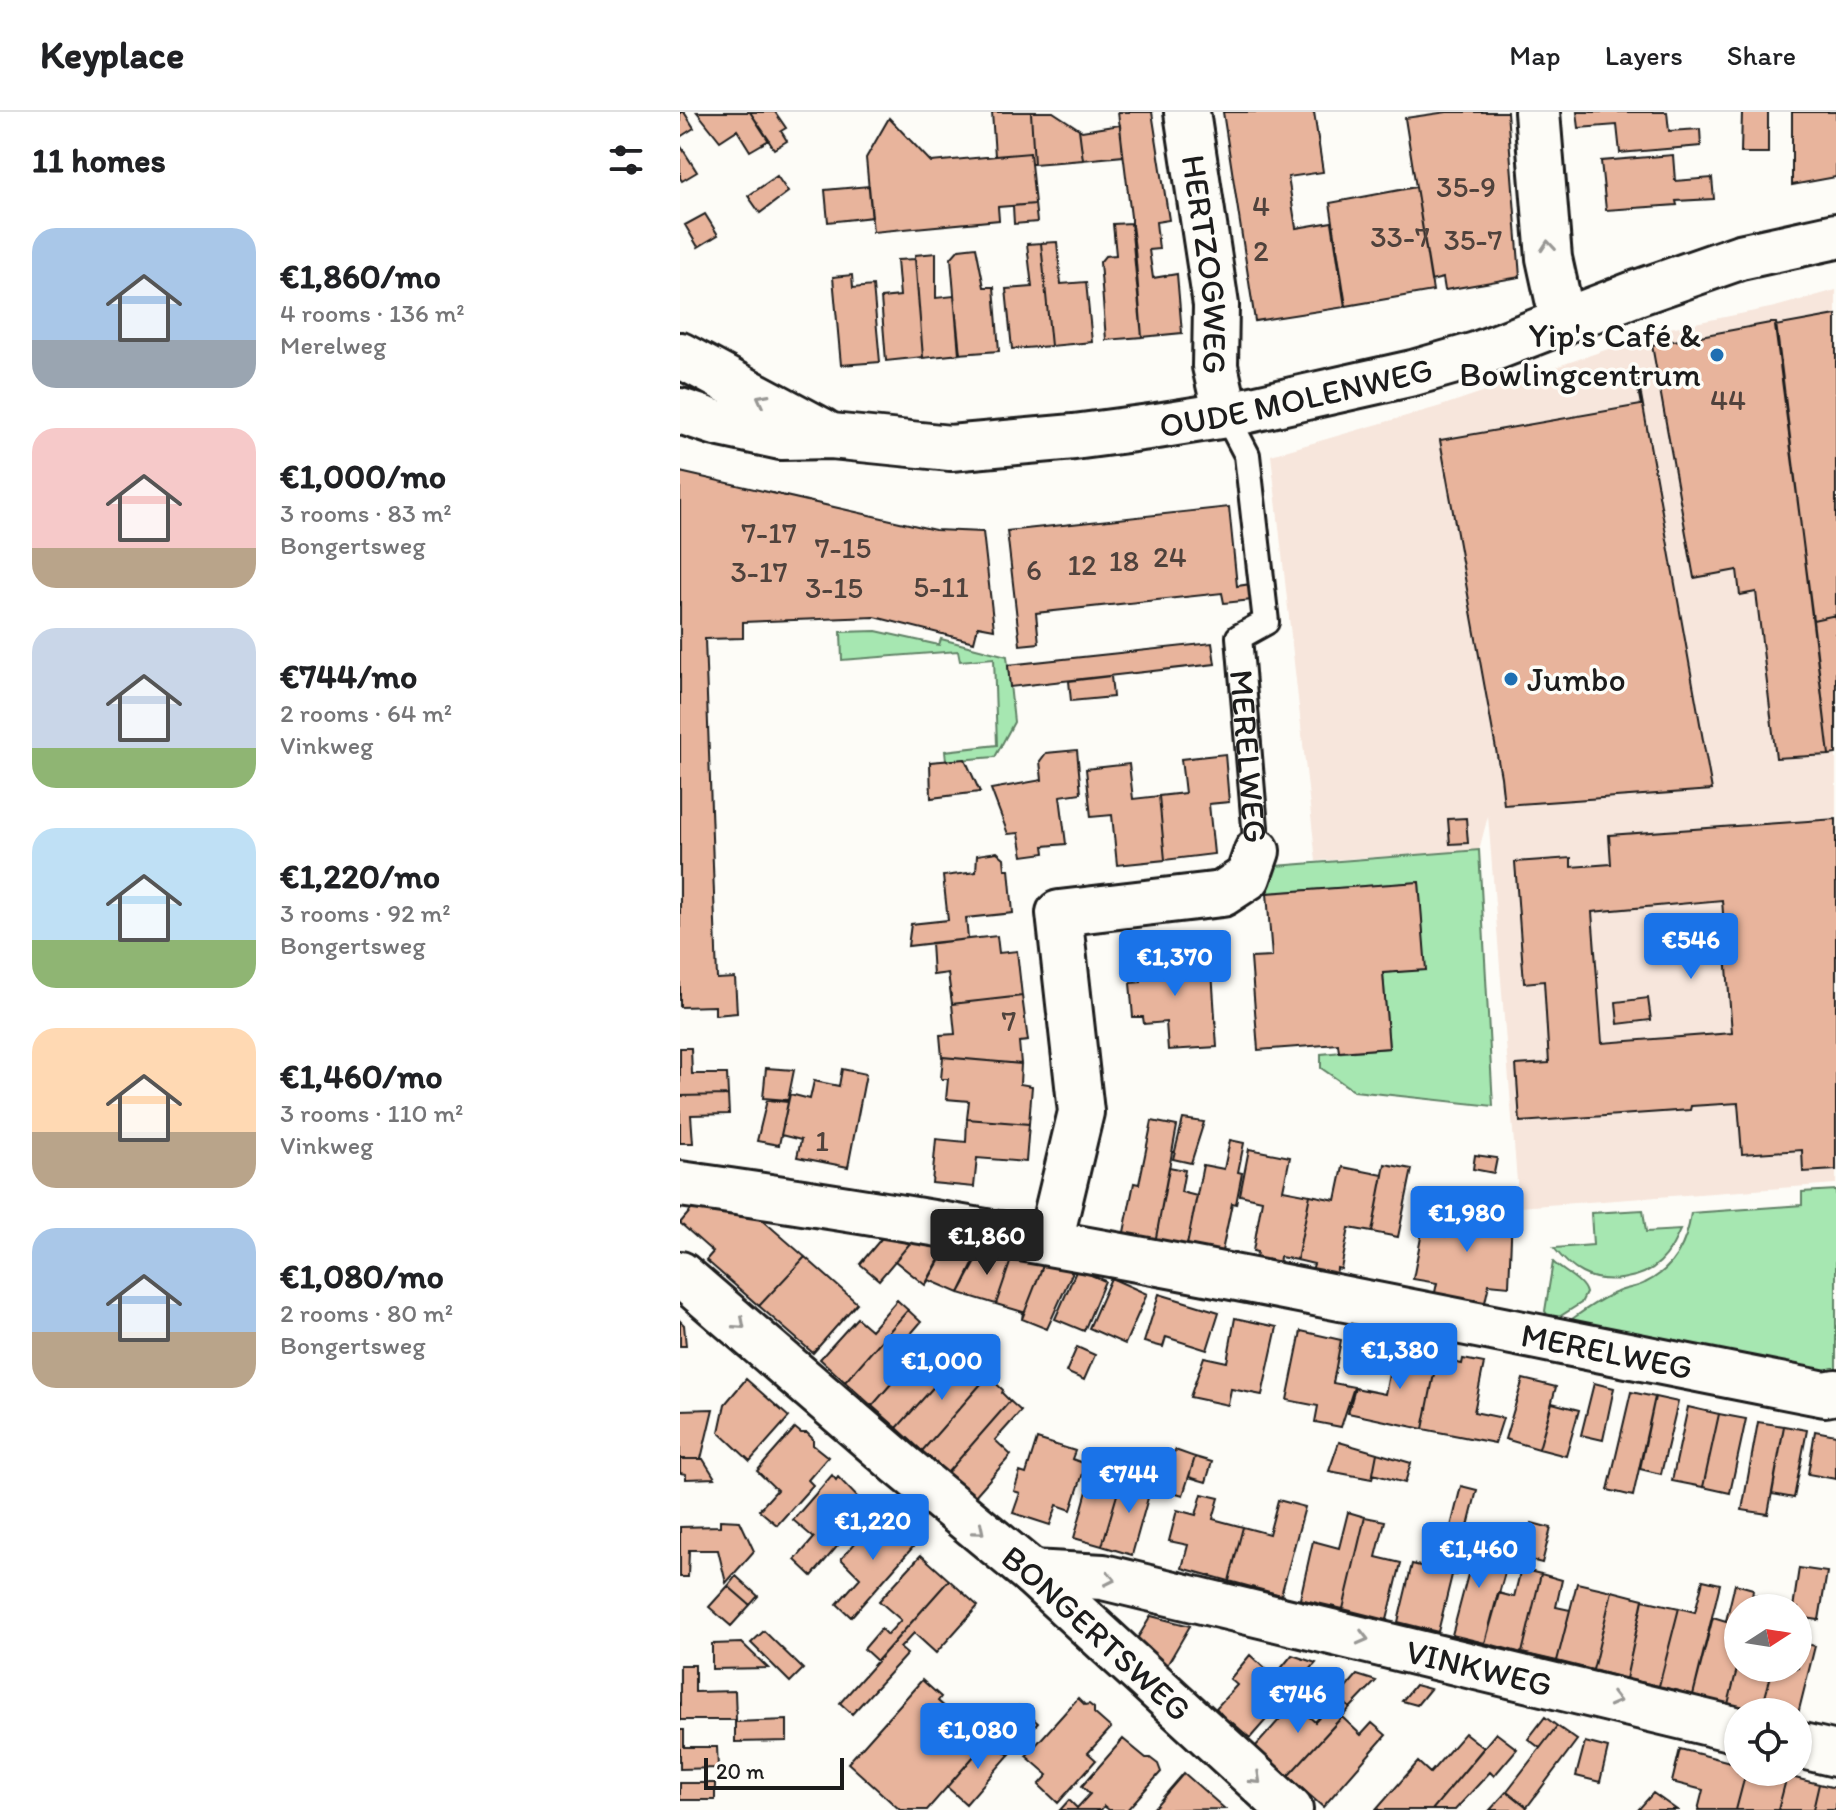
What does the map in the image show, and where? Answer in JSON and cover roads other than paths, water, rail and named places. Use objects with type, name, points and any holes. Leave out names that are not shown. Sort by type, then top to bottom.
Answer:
[{"type":"street","name":"HERTZOGWEG","points":[[1187,112],[1216,305],[1215,366],[1226,415]]},
{"type":"street","points":[[1537,112],[1549,258],[1563,322]]},
{"type":"street","name":"OUDE MOLENWEG","points":[[680,411],[716,423],[781,437],[831,436],[950,448],[1074,437],[1226,415],[1413,373],[1476,355],[1740,257],[1836,236]]},
{"type":"street","name":"OUDE MOLENWEG","points":[[681,356],[831,436]]},
{"type":"street","name":"MERELWEG","points":[[1050,1241],[1081,1112],[1059,913],[1222,894],[1248,877],[1257,851]]},
{"type":"street","name":"MERELWEG","points":[[680,1184],[826,1204],[1050,1241],[1825,1394],[1836,1392]]},
{"type":"street","name":"BONGERTSWEG","points":[[680,1274],[1032,1573],[1290,1810]]},
{"type":"street","name":"VINKWEG","points":[[1032,1573],[1103,1577],[1724,1727]]},
{"type":"street","points":[[1812,1748],[1836,1754]]},
{"type":"lane","name":"MERELWEG","points":[[1226,415],[1247,455],[1266,622],[1239,637],[1257,851]]},
{"type":"place","name":"Yip's Café & Bowlingcentrum","points":[[1717,355]]},
{"type":"place","name":"Jumbo","points":[[1511,679]]}]
